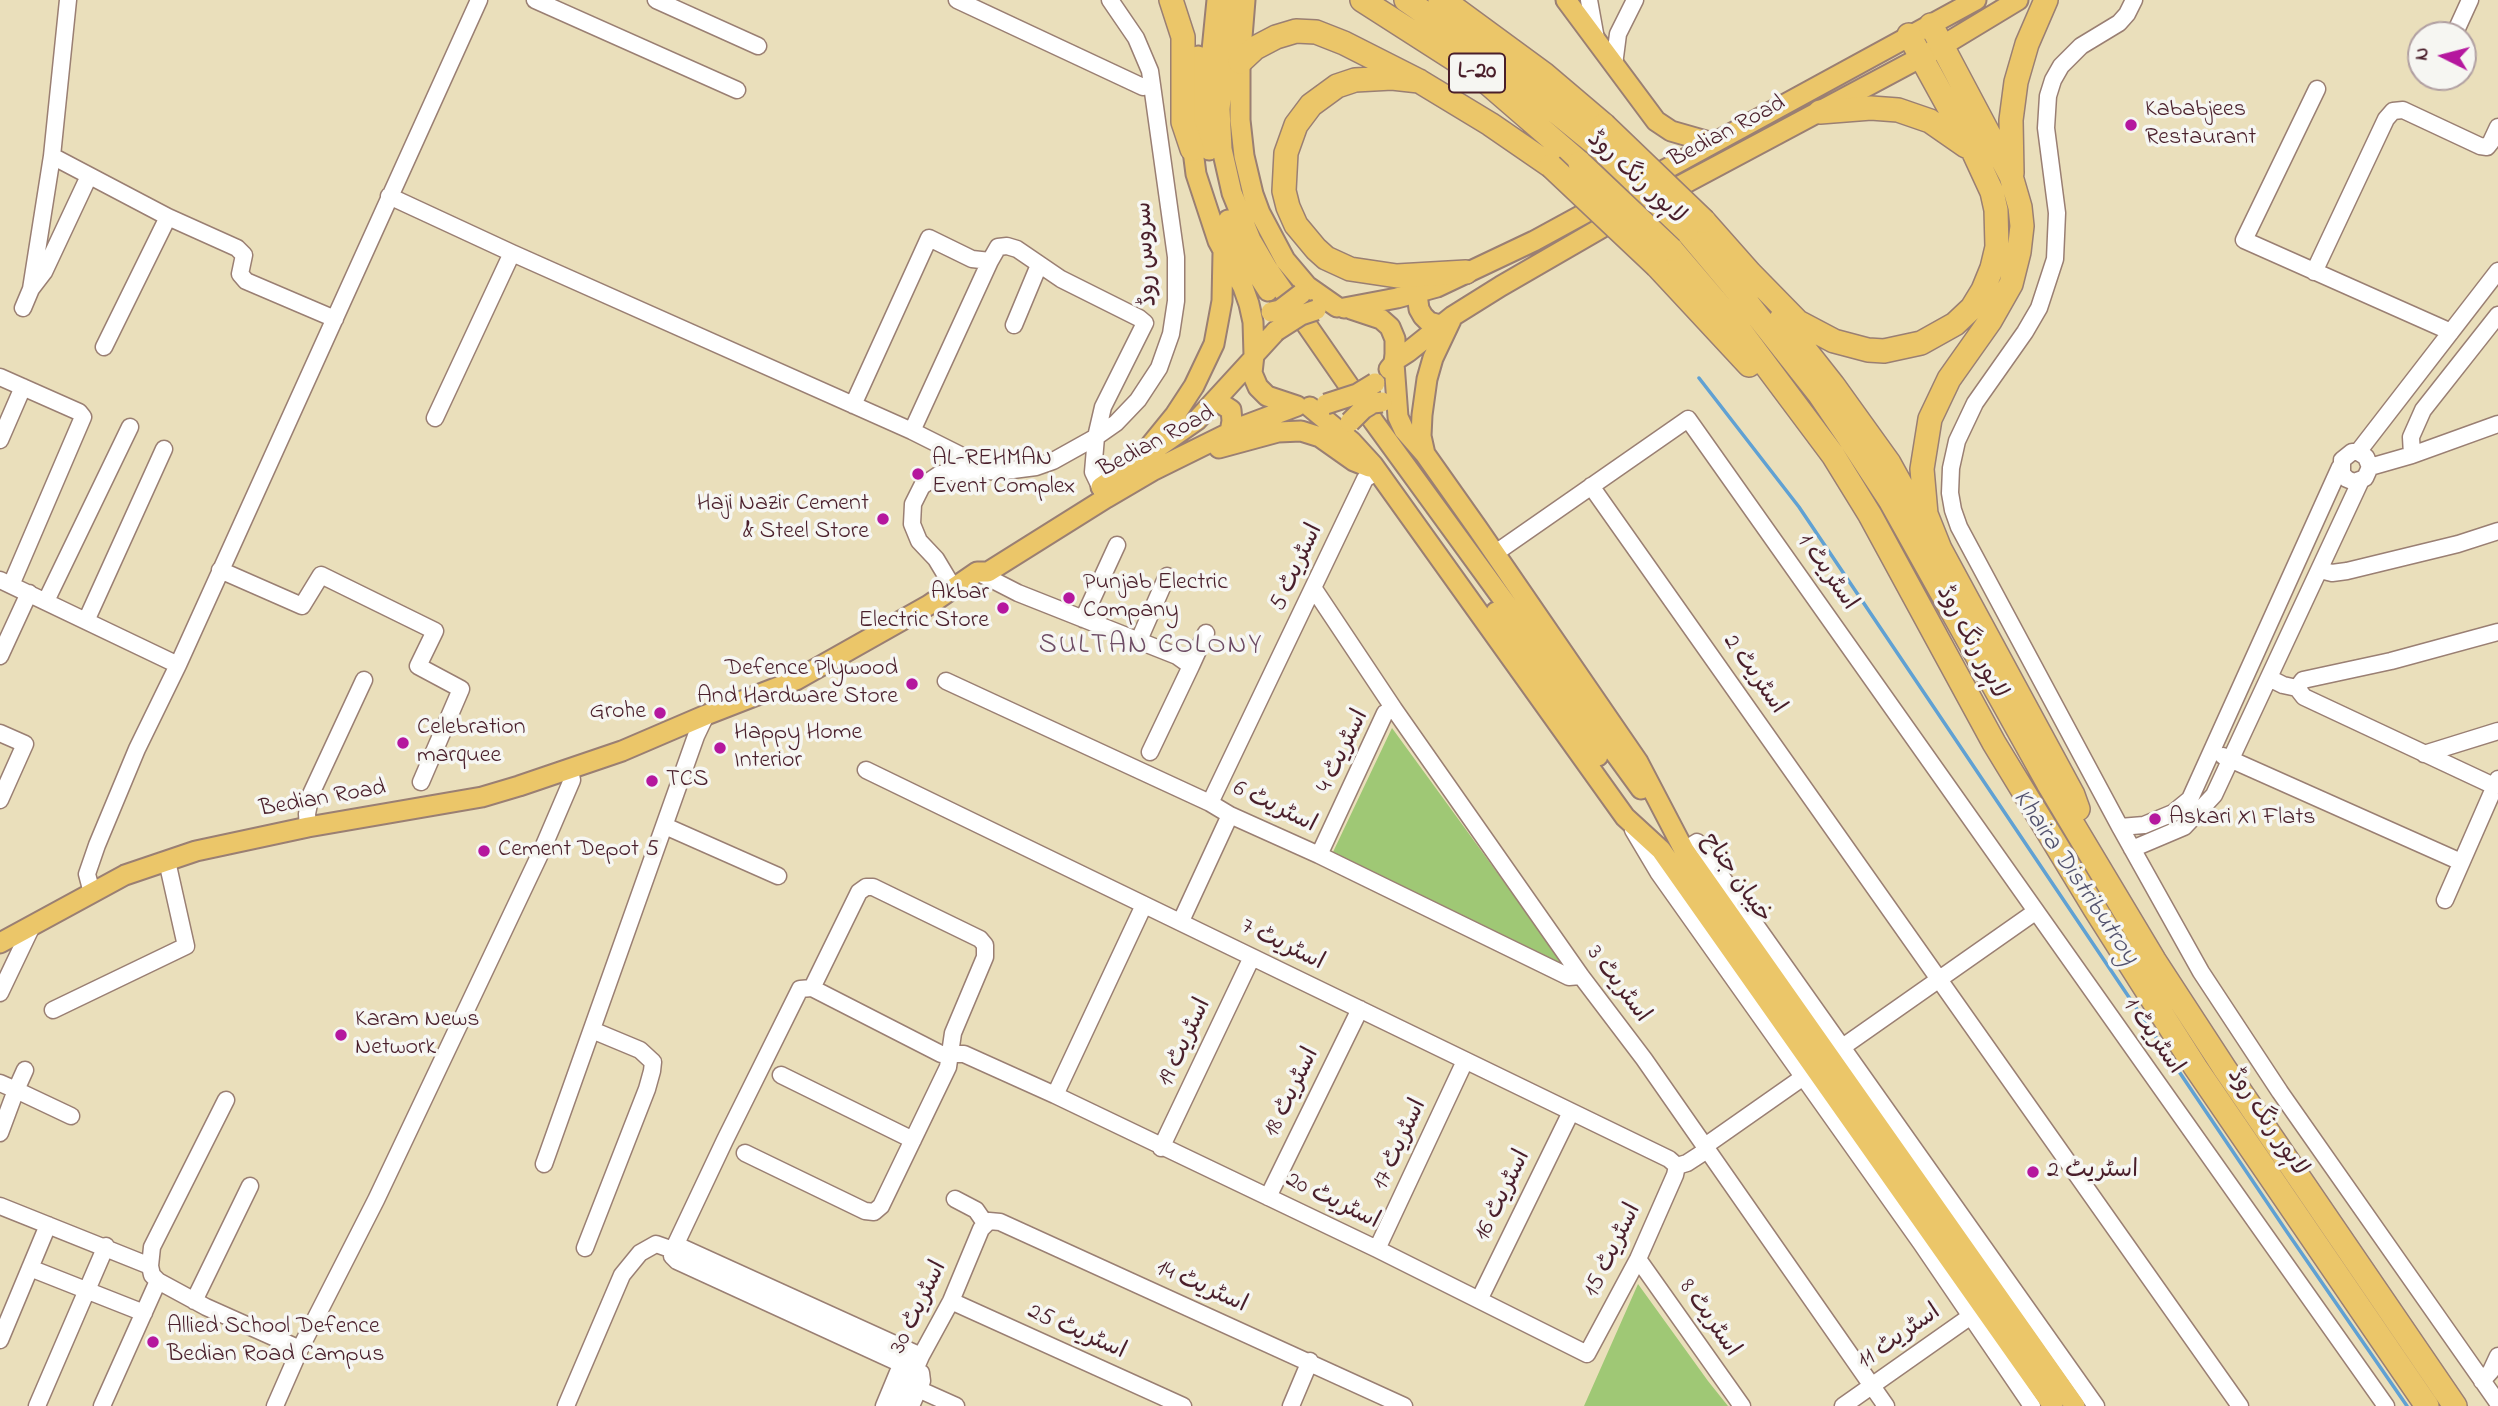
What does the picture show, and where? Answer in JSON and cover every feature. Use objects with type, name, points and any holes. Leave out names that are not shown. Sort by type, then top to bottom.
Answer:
[{"type":"highway","points":[[1162,0],[1173,30],[1184,37]]},
{"type":"highway","points":[[1171,0],[1184,37],[1183,122],[1192,149]]},
{"type":"highway","points":[[1180,0],[1189,26],[1184,37]]},
{"type":"highway","name":"لاہور رنگ روڈ","points":[[1362,0],[1476,73],[1580,163],[1664,257],[1735,324],[1818,433],[1870,515],[1994,743],[2095,909],[2196,1068],[2427,1406]]},
{"type":"highway","name":"لاہور رنگ روڈ","points":[[1406,0],[1601,135],[1695,226],[1749,305],[1819,395],[1883,490],[2107,884],[2225,1069],[2455,1406]]},
{"type":"highway","points":[[2011,176],[2011,120],[2016,82],[2027,44],[2046,0]]},
{"type":"highway","points":[[1445,2],[1544,74],[1601,135]]},
{"type":"highway","points":[[1931,24],[2011,176],[2020,207],[2022,226],[2011,284],[1990,321],[1949,379],[1930,419],[1922,469],[1923,493],[1926,514],[1940,549]]},
{"type":"highway","points":[[1240,62],[1266,41],[1288,33],[1308,31],[1344,43],[1419,81],[1490,124],[1551,166],[1664,257]]},
{"type":"highway","points":[[1695,226],[1750,272],[1798,322],[1833,341],[1884,351],[1921,343],[1955,324],[1978,299],[1992,268],[1997,247],[1996,210],[1992,192],[1974,153],[1909,36]]},
{"type":"highway","points":[[1419,81],[1392,78],[1355,80],[1337,86],[1311,105],[1296,125],[1284,161],[1284,191],[1296,225],[1315,249],[1326,258],[1350,269],[1397,275],[1466,272]]},
{"type":"highway","points":[[1820,112],[1871,108],[1898,110],[1930,121],[1974,153]]},
{"type":"highway","points":[[1750,272],[1780,317],[1889,463],[1919,518],[1940,549],[2073,795],[2107,884]]},
{"type":"main road","points":[[1205,0],[1193,96],[1192,149],[1203,200],[1249,304],[1254,380],[1263,392],[1276,401],[1311,406],[1357,394],[1375,383],[1394,362],[1395,340],[1388,324],[1368,313],[1341,308],[1316,310],[1273,322]]},
{"type":"main road","points":[[1217,0],[1207,98],[1208,140],[1217,187],[1240,248],[1258,278],[1581,731],[1661,850]]},
{"type":"main road","points":[[1231,0],[1220,109],[1222,149],[1231,193],[1251,240],[1268,269],[1374,422],[1684,850]]},
{"type":"main road","points":[[1245,0],[1240,62],[1240,120],[1244,156],[1253,194],[1286,260],[1307,286],[1341,308]]},
{"type":"main road","points":[[1566,0],[1656,121],[1671,131],[1713,143]]},
{"type":"main road","name":"Bedian Road","points":[[1341,308],[1417,294],[1534,241],[1976,0]]},
{"type":"main road","name":"Bedian Road","points":[[1394,362],[1446,320],[1603,228],[1942,46],[2018,0]]},
{"type":"main road","points":[[1103,492],[1135,464],[1184,431],[1217,401],[1253,357],[1280,310],[1301,294],[1301,289],[1280,262],[1265,235],[1267,226]]},
{"type":"main road","points":[[1227,259],[1244,276],[1273,322]]},
{"type":"main road","points":[[1135,464],[1185,400],[1203,371],[1214,344],[1227,259]]},
{"type":"main road","points":[[1417,294],[1419,309],[1429,322],[1446,320],[1427,379],[1421,436],[1425,454]]},
{"type":"main road","name":"خیبان جناح","points":[[1394,362],[1398,417],[1409,438],[1425,454],[1638,762],[1684,850],[1823,1062],[1977,1311],[2053,1406]]},
{"type":"main road","points":[[1217,401],[1231,410],[1230,432]]},
{"type":"main road","points":[[1375,468],[1372,456],[1352,432],[1350,422],[1363,409],[1373,403],[1382,402],[1391,414],[1398,417]]},
{"type":"main road","name":"خیبان جناح","points":[[1311,406],[1351,441],[1375,468],[1625,817],[1661,850],[1823,1062],[2075,1406]]},
{"type":"main road","name":"Bedian Road","points":[[0,943],[125,875],[196,851],[308,827],[482,797],[622,751],[796,680],[859,647],[977,572],[988,572],[1103,492],[1230,432],[1311,406]]},
{"type":"main road","points":[[1200,448],[1215,449],[1278,432],[1301,431],[1320,437],[1354,461],[1375,468]]},
{"type":"street","points":[[23,308],[31,289],[51,156],[68,0]]},
{"type":"street","points":[[92,893],[87,874],[107,820],[479,0]]},
{"type":"street","points":[[535,0],[737,90]]},
{"type":"street","points":[[656,0],[758,46]]},
{"type":"street","points":[[957,0],[1143,87],[1152,85]]},
{"type":"street","name":"سروس روڈ","points":[[954,589],[936,559],[916,535],[911,515],[916,495],[929,480],[940,474],[1005,471],[1036,467],[1053,461],[1096,437],[1126,414],[1150,384],[1166,351],[1175,316],[1176,257],[1150,71],[1136,38],[1110,0]]},
{"type":"street","points":[[1589,0],[1596,41]]},
{"type":"street","points":[[1614,65],[1618,34],[1635,0]]},
{"type":"street","points":[[2134,0],[2132,7],[2119,23],[2081,46],[2061,66],[2053,80],[2048,96],[2046,128],[2057,213],[2054,259],[2039,308],[1966,419],[1957,441],[1951,468],[1950,493],[1959,527],[2132,849],[2208,983],[2280,1092],[2498,1403]]},
{"type":"street","points":[[2460,21],[2470,0]]},
{"type":"street","points":[[2317,89],[2244,240],[2451,332]]},
{"type":"street","points":[[2314,272],[2381,130],[2393,111],[2403,110],[2480,146],[2487,146],[2491,142],[2498,127]]},
{"type":"street","points":[[51,156],[168,217],[237,248],[244,255],[240,274],[246,281],[335,319]]},
{"type":"street","points":[[31,289],[44,272],[89,176]]},
{"type":"street","points":[[389,196],[912,431],[964,457],[966,472]]},
{"type":"street","points":[[104,347],[168,217]]},
{"type":"street","points":[[853,405],[929,238],[972,259],[990,261]]},
{"type":"street","points":[[912,431],[990,261],[998,247],[1007,246],[1027,254],[1039,265],[1086,293],[1145,323],[1103,407],[1096,437],[1093,472],[1103,492]]},
{"type":"street","points":[[435,418],[512,253]]},
{"type":"street","points":[[1014,325],[1039,265]]},
{"type":"street","points":[[2340,467],[2342,474],[2354,482],[2451,332],[2498,271]]},
{"type":"street","points":[[2132,849],[2184,827],[2214,795],[2320,570],[2364,464],[2498,288]]},
{"type":"street","points":[[2412,455],[2411,437],[2423,410],[2498,315]]},
{"type":"street","points":[[0,377],[79,412],[83,417],[4,584],[29,593],[178,665]]},
{"type":"street","points":[[0,439],[23,387]]},
{"type":"street","name":"اسٹریٹ 1","points":[[1591,485],[1688,419],[2386,1406]]},
{"type":"street","points":[[2120,827],[2144,825],[2173,813],[2190,799],[2346,455],[2364,464],[2412,455],[2498,424]]},
{"type":"street","points":[[46,601],[130,427]]},
{"type":"street","points":[[86,621],[164,449]]},
{"type":"street","name":"اسٹریٹ 5","points":[[1210,803],[1365,479],[1375,468]]},
{"type":"street","points":[[1494,554],[1591,485]]},
{"type":"street","name":"اسٹریٹ 2","points":[[1591,485],[2240,1406]]},
{"type":"street","points":[[2320,570],[2332,573],[2347,571],[2458,544],[2498,531]]},
{"type":"street","points":[[1083,619],[1117,545]]},
{"type":"street","points":[[220,570],[302,606],[321,575],[435,631],[418,666],[461,689],[421,782]]},
{"type":"street","points":[[977,572],[1018,593],[1177,656],[1191,666]]},
{"type":"street","points":[[1139,640],[1167,576]]},
{"type":"street","name":"اسٹریٹ 3","points":[[1314,589],[1394,709],[1581,976],[1644,1059],[1886,1406]]},
{"type":"street","points":[[0,656],[29,593]]},
{"type":"street","points":[[2297,688],[2303,680],[2391,661],[2498,632]]},
{"type":"street","points":[[1150,752],[1206,633]]},
{"type":"street","points":[[2269,678],[2297,688],[2304,697],[2424,754],[2496,782],[2445,900]]},
{"type":"street","points":[[308,827],[307,814],[311,794],[364,680]]},
{"type":"street","name":"اسٹریٹ 6","points":[[946,681],[1210,803],[1230,815],[1569,976],[1581,976]]},
{"type":"street","name":"اسٹریٹ 4","points":[[1319,855],[1385,713],[1394,709]]},
{"type":"street","points":[[544,1164],[696,736],[706,715]]},
{"type":"street","points":[[2424,754],[2498,731]]},
{"type":"street","points":[[0,733],[25,744],[0,800]]},
{"type":"street","points":[[2211,750],[2461,862]]},
{"type":"street","points":[[275,1406],[300,1349],[376,1200],[542,850],[572,780],[570,770]]},
{"type":"street","name":"اسٹریٹ 7","points":[[866,770],[1669,1158],[1676,1166]]},
{"type":"street","points":[[1181,921],[1230,815]]},
{"type":"street","points":[[1625,817],[1658,872],[1823,1062],[2096,1406]]},
{"type":"street","points":[[665,826],[778,876]]},
{"type":"street","points":[[53,1010],[186,946],[167,861]]},
{"type":"street","points":[[673,1250],[797,992],[811,988],[859,892],[866,887],[873,887],[980,939],[985,945],[985,957],[953,1033],[948,1067],[881,1206],[874,1212],[865,1211],[745,1153]]},
{"type":"street","points":[[1055,1096],[1144,905]]},
{"type":"street","points":[[1676,1166],[1687,1163],[1823,1062],[2035,912]]},
{"type":"street","points":[[0,993],[33,926]]},
{"type":"street","name":"اسٹریٹ 19","points":[[1161,1148],[1252,957]]},
{"type":"street","name":"اسٹریٹ 20","points":[[811,988],[941,1054],[964,1054],[1055,1096],[1377,1249],[1587,1354]]},
{"type":"street","name":"اسٹریٹ 18","points":[[1268,1197],[1360,1009]]},
{"type":"street","points":[[585,1248],[648,1089],[653,1062],[640,1049],[592,1030]]},
{"type":"street","name":"اسٹریٹ 17","points":[[1377,1249],[1465,1061]]},
{"type":"street","points":[[0,1133],[25,1070]]},
{"type":"street","points":[[781,1075],[913,1140]]},
{"type":"street","points":[[0,1083],[71,1116]]},
{"type":"street","points":[[226,1100],[152,1247],[152,1275],[194,1301],[300,1349]]},
{"type":"street","name":"اسٹریٹ 16","points":[[1479,1300],[1571,1112]]},
{"type":"street","name":"اسٹریٹ 15","points":[[1587,1354],[1638,1259],[1675,1175],[1676,1166]]},
{"type":"street","points":[[194,1301],[250,1186]]},
{"type":"street","points":[[955,1199],[976,1210],[983,1226]]},
{"type":"street","points":[[0,1206],[106,1246],[150,1266]]},
{"type":"street","name":"اسٹریٹ 14","points":[[983,1226],[989,1221],[1000,1222],[1310,1361],[1377,1400],[1404,1406]]},
{"type":"street","points":[[0,1340],[48,1224]]},
{"type":"street","name":"اسٹریٹ 30","points":[[884,1406],[907,1362],[951,1301],[983,1226]]},
{"type":"street","points":[[566,1406],[622,1275],[640,1253],[650,1246],[658,1244],[673,1250]]},
{"type":"street","points":[[37,1406],[106,1246]]},
{"type":"street","points":[[673,1250],[681,1247],[907,1362],[920,1373],[922,1381],[911,1406]]},
{"type":"street","name":"اسٹریٹ 8","points":[[1638,1259],[1742,1406]]},
{"type":"street","points":[[30,1268],[144,1313]]},
{"type":"street","points":[[102,1406],[158,1281]]},
{"type":"street","name":"اسٹریٹ 25","points":[[951,1301],[1183,1406]]},
{"type":"street","points":[[1977,1311],[2032,1406]]},
{"type":"street","name":"اسٹریٹ 11","points":[[1843,1406],[1977,1311]]},
{"type":"street","points":[[2482,1381],[2491,1371],[2498,1356]]},
{"type":"street","points":[[872,1358],[907,1362]]},
{"type":"street","points":[[1291,1406],[1310,1361]]},
{"type":"street","points":[[873,1406],[907,1362]]},
{"type":"street","name":"اسٹریٹ 30","points":[[899,1406],[907,1362]]},
{"type":"street","points":[[918,1389],[956,1406]]},
{"type":"green space","points":[[1392,728],[1571,974],[1333,852]]},
{"type":"green space","points":[[1638,1284],[1708,1381],[1728,1406],[1584,1406]]},
{"type":"waterway","name":"Khaira Distributroy","points":[[1699,378],[1799,507],[2407,1406]]},
{"type":"place","name":"Kababjees Restaurant","points":[[2131,125]]},
{"type":"place","name":"AL-REHMAN Event Complex","points":[[918,474]]},
{"type":"place","name":"Haji Nazir Cement & Steel Store","points":[[883,519]]},
{"type":"place","name":"Punjab Electric Company","points":[[1069,598]]},
{"type":"place","name":"Akbar Electric Store","points":[[1003,608]]},
{"type":"place","name":"Defence Plywood And Hardware Store","points":[[912,684]]},
{"type":"place","name":"Grohe","points":[[660,713]]},
{"type":"place","name":"Celebration marquee","points":[[403,743]]},
{"type":"place","name":"Happy Home Interior","points":[[720,748]]},
{"type":"place","name":"TCS","points":[[652,781]]},
{"type":"place","name":"Askari XI Flats","points":[[2155,819]]},
{"type":"place","name":"Cement Depot 5","points":[[484,851]]},
{"type":"place","name":"Karam News Network","points":[[341,1035]]},
{"type":"place","name":"اسٹریٹ 2","points":[[2033,1172]]},
{"type":"place","name":"Allied School Defence Bedian Road Campus","points":[[153,1342]]},
{"type":"district","name":"SULTAN COLONY","points":[[1151,647]]}]
